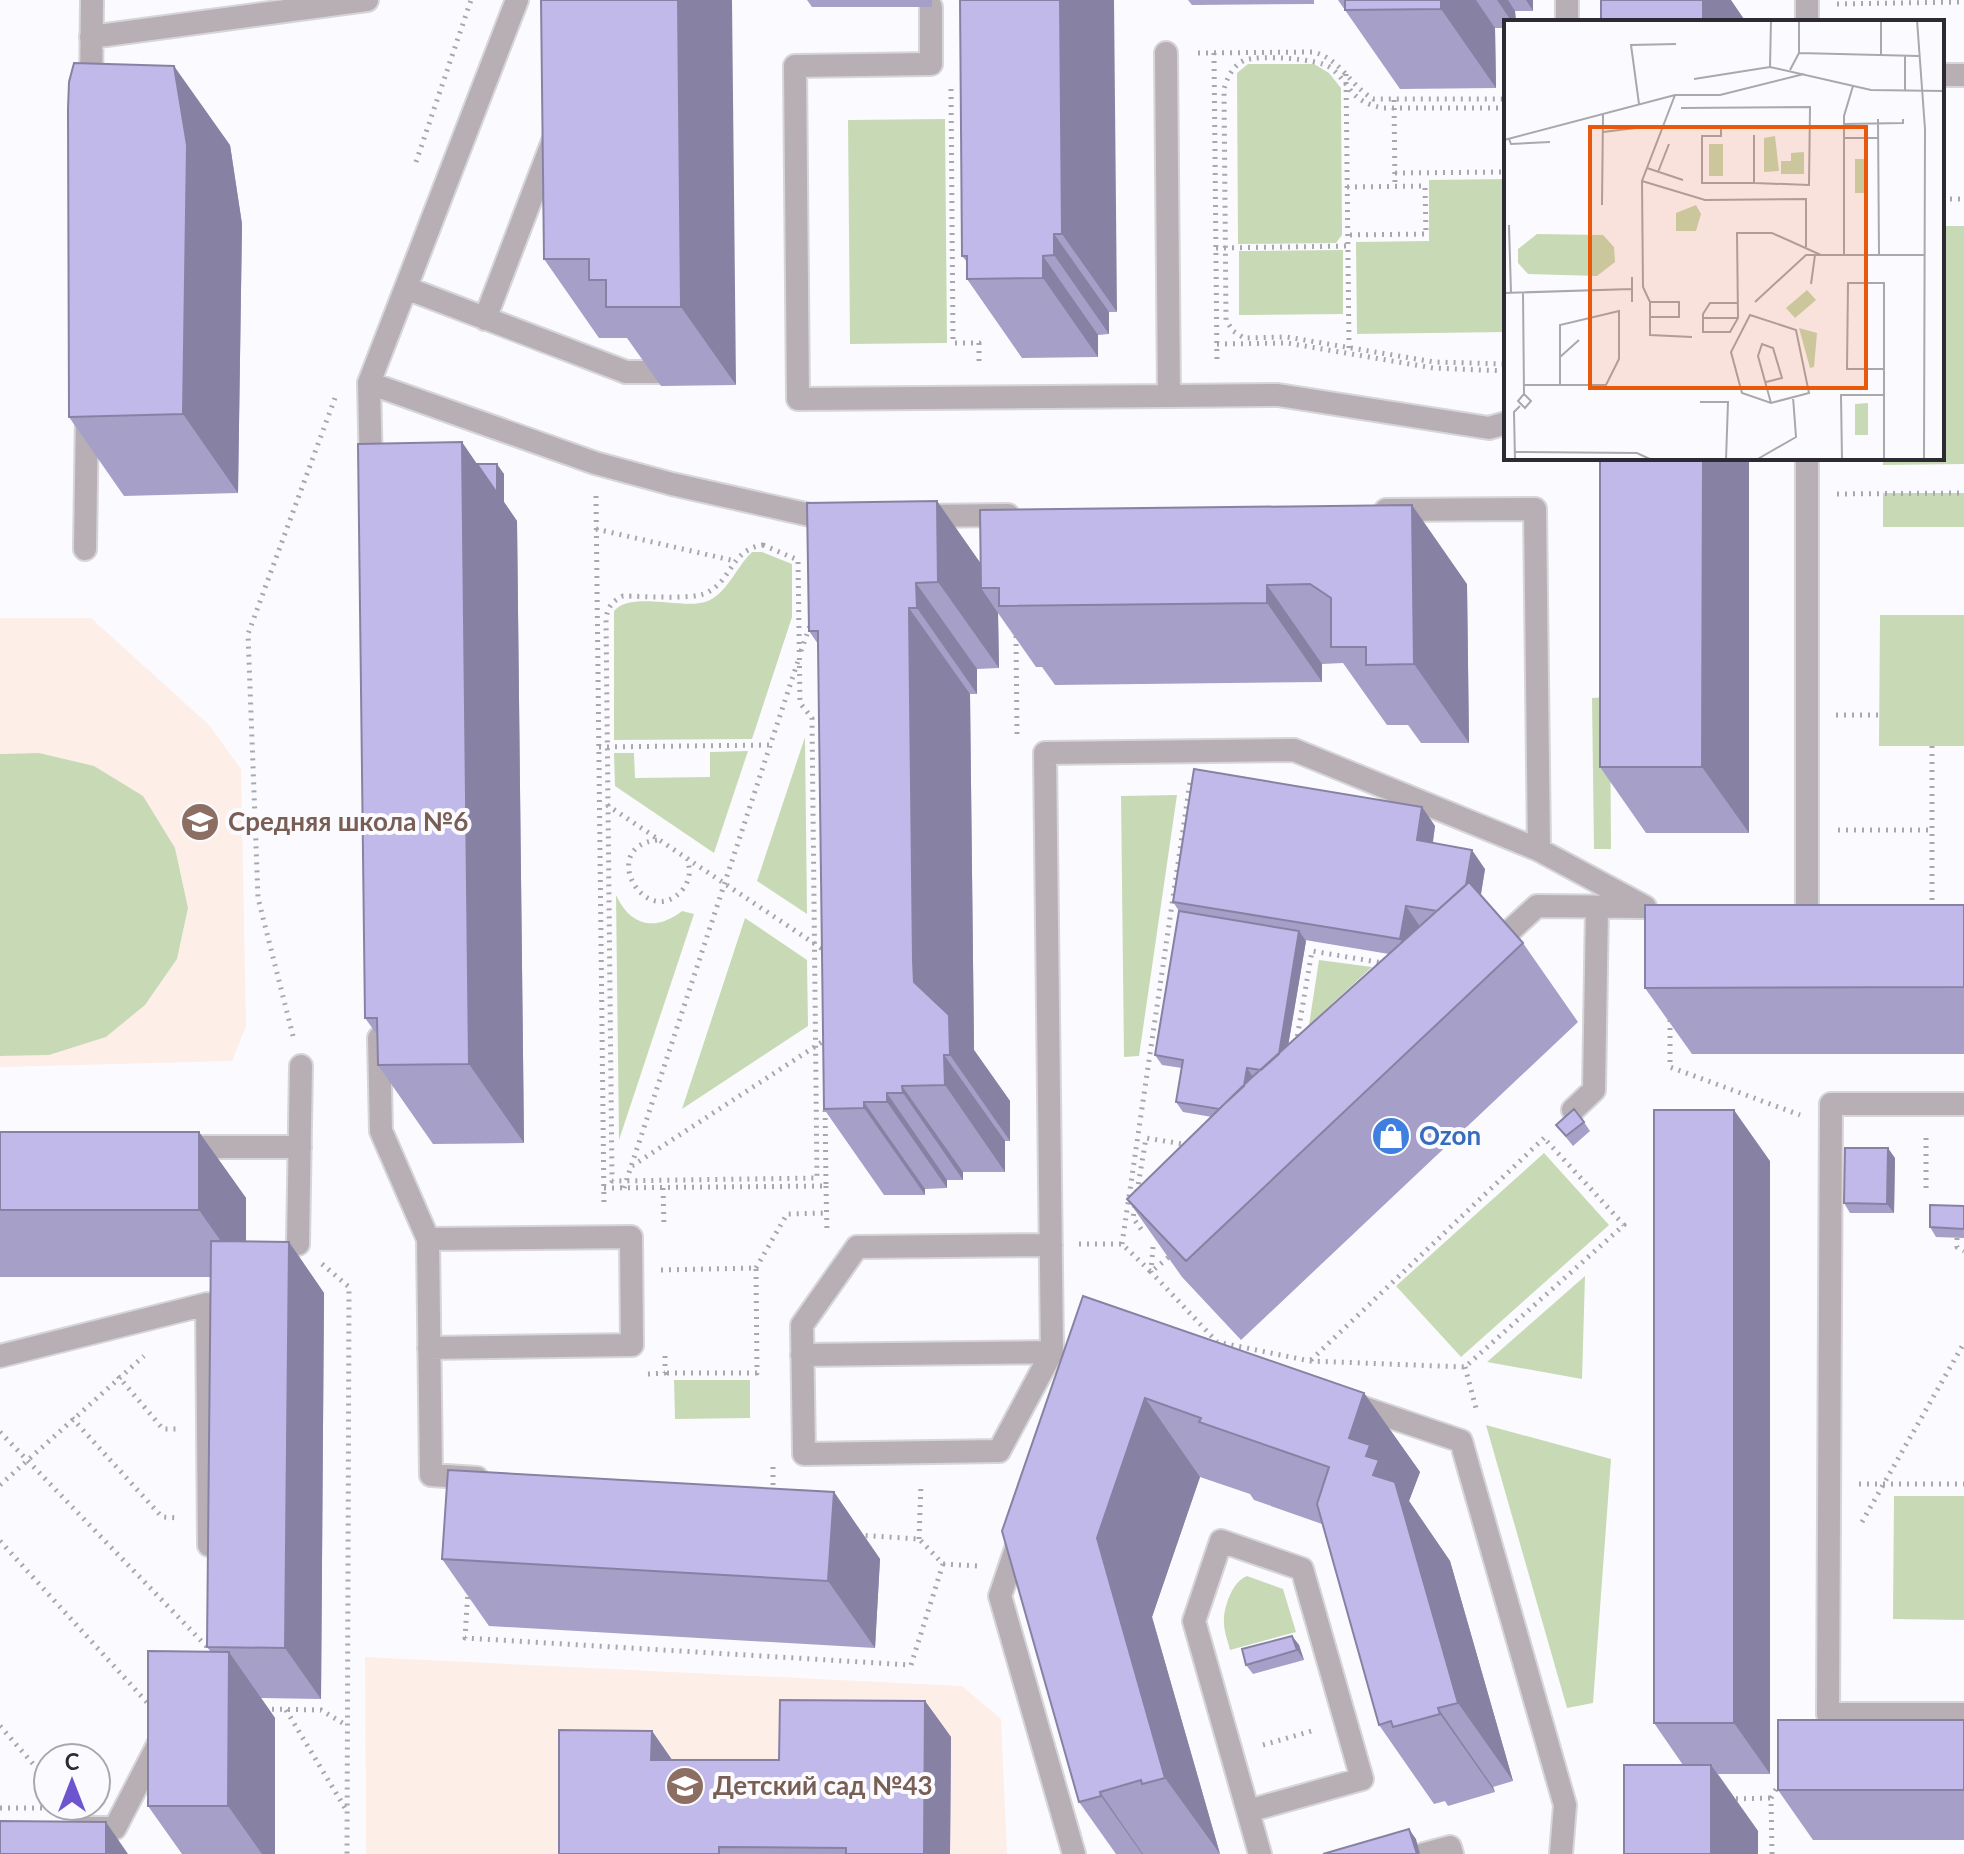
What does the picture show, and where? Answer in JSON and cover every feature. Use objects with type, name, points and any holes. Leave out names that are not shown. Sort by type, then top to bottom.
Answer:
[{"type":"lane","points":[[90,114],[92,0]]},
{"type":"lane","points":[[91,37],[367,0]]},
{"type":"lane","points":[[371,495],[369,383],[517,0]]},
{"type":"lane","points":[[931,7],[931,64],[795,66],[798,399],[1278,395],[1489,428],[1504,424]]},
{"type":"lane","points":[[1166,53],[1169,396]]},
{"type":"lane","points":[[485,319],[561,120]]},
{"type":"lane","points":[[406,288],[626,372],[661,372]]},
{"type":"lane","points":[[369,383],[595,463],[672,484],[819,517],[864,516]]},
{"type":"lane","points":[[85,549],[87,394]]},
{"type":"lane","points":[[1781,907],[1815,908],[1807,830],[1807,460]]},
{"type":"lane","points":[[1368,511],[1535,509],[1539,850]]},
{"type":"lane","points":[[894,516],[1030,515]]},
{"type":"lane","points":[[1051,1245],[857,1247],[802,1325],[804,1454],[999,1451],[1052,1352],[1051,1245],[1045,753],[1294,750],[1539,850],[1652,907],[1537,906],[1473,965]]},
{"type":"lane","points":[[1573,1110],[1594,1090],[1597,907]]},
{"type":"lane","points":[[379,1020],[381,1131],[428,1239],[431,1475],[506,1479]]},
{"type":"lane","points":[[298,1244],[301,1066]]},
{"type":"lane","points":[[1964,1104],[1831,1104],[1828,1714],[1964,1714]]},
{"type":"lane","points":[[158,1148],[300,1147]]},
{"type":"lane","points":[[428,1239],[631,1237],[632,1270],[632,1345],[429,1348]]},
{"type":"lane","points":[[0,1356],[207,1304],[209,1561]]},
{"type":"lane","points":[[802,1355],[1052,1352]]},
{"type":"lane","points":[[1330,1396],[1461,1441],[1565,1805],[1561,1854]]},
{"type":"lane","points":[[1026,1522],[1000,1596],[1074,1854]]},
{"type":"lane","points":[[1248,1811],[1362,1779],[1302,1569],[1221,1541],[1194,1621],[1260,1854]]},
{"type":"lane","points":[[81,1822],[115,1828],[168,1726]]},
{"type":"lane","points":[[1424,1854],[1450,1847],[1452,1854]]},
{"type":"path","points":[[415,166],[471,0]]},
{"type":"path","points":[[1807,9],[1964,2]]},
{"type":"path","points":[[1166,53],[1314,52],[1327,55],[1362,93],[1373,99],[1504,99]]},
{"type":"path","points":[[1214,53],[1218,395]]},
{"type":"path","points":[[1504,108],[1394,108],[1370,105],[1359,100],[1331,68],[1308,59],[1247,59],[1231,71],[1224,89],[1226,320],[1233,331],[1244,338],[1287,337],[1433,368],[1504,371]]},
{"type":"path","points":[[931,64],[950,64],[953,343],[979,343],[980,397]]},
{"type":"path","points":[[1346,73],[1349,350]]},
{"type":"path","points":[[1394,100],[1395,186]]},
{"type":"path","points":[[1395,173],[1504,172]]},
{"type":"path","points":[[1347,235],[1426,234],[1425,173]]},
{"type":"path","points":[[1347,187],[1425,186]]},
{"type":"path","points":[[1216,248],[1348,246]]},
{"type":"path","points":[[1217,344],[1287,343],[1434,362],[1504,364]]},
{"type":"path","points":[[301,1066],[258,898],[248,634],[337,392]]},
{"type":"path","points":[[595,463],[605,1237]]},
{"type":"path","points":[[1807,495],[1964,493]]},
{"type":"path","points":[[596,529],[735,561]]},
{"type":"path","points":[[763,545],[798,560],[800,703],[812,718],[817,1178],[612,1181],[608,608],[623,596],[703,595],[718,586],[735,561],[749,547],[763,545]]},
{"type":"path","points":[[624,1188],[814,611]]},
{"type":"path","points":[[1016,626],[1018,753],[1045,753]]},
{"type":"path","points":[[599,747],[770,745]]},
{"type":"path","points":[[1932,746],[1932,919]]},
{"type":"path","points":[[1122,1244],[1195,750]]},
{"type":"path","points":[[599,800],[824,950]]},
{"type":"path","points":[[1807,830],[1932,830]]},
{"type":"path","points":[[658,839],[647,841],[636,849],[629,862],[629,875],[634,888],[644,896],[658,901],[671,898],[682,890],[689,878],[687,859]]},
{"type":"path","points":[[824,935],[824,965]]},
{"type":"path","points":[[1307,1038],[1296,1048],[1312,951],[1391,965],[1379,975]]},
{"type":"path","points":[[1670,1006],[1670,1067],[1831,1127]]},
{"type":"path","points":[[824,1025],[825,1054]]},
{"type":"path","points":[[631,1166],[825,1040]]},
{"type":"path","points":[[604,1188],[826,1186],[825,1098]]},
{"type":"path","points":[[1926,1188],[1927,1104]]},
{"type":"path","points":[[1310,1361],[1573,1110]]},
{"type":"path","points":[[1144,1233],[1133,1218],[1146,1138],[1193,1146]]},
{"type":"path","points":[[1051,1245],[1122,1244],[1217,1342],[1310,1361],[1465,1367],[1624,1225],[1544,1138]]},
{"type":"path","points":[[665,1373],[757,1373],[756,1268],[787,1214],[827,1213]]},
{"type":"path","points":[[1957,1238],[1957,1247],[1964,1251]]},
{"type":"path","points":[[298,1244],[349,1287],[347,1854]]},
{"type":"path","points":[[1151,1272],[1153,1247]]},
{"type":"path","points":[[1151,1272],[1173,1254]]},
{"type":"path","points":[[632,1270],[756,1268]]},
{"type":"path","points":[[1213,1356],[1217,1342]]},
{"type":"path","points":[[1860,1527],[1964,1343]]},
{"type":"path","points":[[0,1485],[118,1376],[152,1349]]},
{"type":"path","points":[[1461,1441],[1480,1424],[1465,1367]]},
{"type":"path","points":[[118,1376],[163,1429],[208,1429]]},
{"type":"path","points":[[72,1418],[162,1517],[209,1518]]},
{"type":"path","points":[[0,1432],[209,1647],[215,1660]]},
{"type":"path","points":[[919,1539],[922,1453]]},
{"type":"path","points":[[1831,1484],[1964,1484]]},
{"type":"path","points":[[772,1507],[773,1495]]},
{"type":"path","points":[[469,1580],[465,1638],[911,1665],[943,1564],[919,1539],[845,1535]]},
{"type":"path","points":[[0,1541],[168,1726]]},
{"type":"path","points":[[256,1709],[321,1710],[347,1725]]},
{"type":"path","points":[[286,1710],[346,1809]]},
{"type":"path","points":[[1231,1754],[1345,1722]]},
{"type":"path","points":[[0,1726],[32,1763]]},
{"type":"path","points":[[1722,1799],[1771,1798]]},
{"type":"path","points":[[0,1808],[32,1813]]},
{"type":"shaded area","name":"Средняя школа №6","points":[[0,618],[91,618],[209,725],[241,769],[246,1026],[232,1061],[0,1067],[0,1056],[49,1055],[106,1037],[145,1005],[177,959],[188,908],[175,848],[39,753],[0,754]]},
{"type":"shaded area","name":"Детский сад №43","points":[[365,1657],[962,1686],[1001,1719],[1007,1854],[366,1854]]},
{"type":"green space","points":[[1248,64],[1314,64],[1329,73],[1341,88],[1342,235],[1336,243],[1238,244],[1237,73]]},
{"type":"green space","points":[[945,119],[947,343],[850,344],[848,120]]},
{"type":"green space","points":[[1504,179],[1504,332],[1357,334],[1356,242],[1429,241],[1429,180]]},
{"type":"green space","points":[[1944,226],[1964,226],[1964,464],[1883,465],[1883,460],[1944,460]]},
{"type":"green space","points":[[1343,250],[1343,314],[1239,315],[1239,251]]},
{"type":"green space","points":[[1883,493],[1964,493],[1964,527],[1883,527]]},
{"type":"green space","points":[[752,552],[762,552],[792,564],[792,617],[752,739],[614,740],[614,611],[632,602],[705,602],[725,587]]},
{"type":"green space","points":[[1880,615],[1964,615],[1964,746],[1879,746]]},
{"type":"green space","points":[[1610,697],[1611,849],[1594,849],[1592,698]]},
{"type":"green space","points":[[805,737],[807,914],[757,881]]},
{"type":"green space","points":[[748,751],[714,853],[615,786],[614,753],[634,753],[635,778],[710,777],[710,752]]},
{"type":"green space","points":[[39,753],[94,766],[143,796],[175,848],[188,908],[177,959],[145,1005],[106,1037],[49,1055],[0,1056],[0,754]]},
{"type":"green space","points":[[1177,795],[1139,1056],[1124,1057],[1121,796]]},
{"type":"green space","points":[[616,895],[628,914],[644,922],[662,922],[682,911],[694,914],[619,1140]]},
{"type":"green space","points":[[745,918],[807,960],[808,1026],[682,1109]]},
{"type":"green space","points":[[1319,960],[1372,967],[1309,1025]]},
{"type":"green space","points":[[1544,1153],[1609,1225],[1461,1357],[1396,1286]]},
{"type":"green space","points":[[1585,1276],[1582,1379],[1487,1362]]},
{"type":"green space","points":[[674,1380],[750,1380],[750,1418],[675,1419]]},
{"type":"green space","points":[[1486,1425],[1611,1459],[1593,1703],[1567,1708]]},
{"type":"green space","points":[[1894,1496],[1964,1496],[1964,1620],[1893,1619]]},
{"type":"green space","points":[[1247,1576],[1283,1589],[1296,1632],[1230,1650],[1224,1626],[1225,1610],[1233,1589]]},
{"type":"building","points":[[541,0],[678,0],[681,307],[606,307],[606,280],[589,280],[589,259],[544,259]]},
{"type":"building","points":[[960,0],[1060,0],[1062,234],[1054,234],[1054,255],[1043,256],[1043,278],[967,279],[967,256],[962,256]]},
{"type":"building","points":[[1345,0],[1441,0],[1441,9],[1345,10]]},
{"type":"building","points":[[1601,0],[1703,0],[1703,20],[1601,20]]},
{"type":"building","points":[[74,63],[174,66],[187,145],[183,414],[69,417],[68,109],[69,82]]},
{"type":"building","points":[[462,442],[469,1064],[378,1065],[377,1018],[365,1018],[358,444]]},
{"type":"building","points":[[1600,460],[1703,460],[1702,767],[1600,767]]},
{"type":"building","points":[[477,464],[497,464],[497,493]]},
{"type":"building","points":[[937,501],[938,582],[916,583],[917,608],[909,608],[913,961],[914,982],[949,1015],[950,1055],[944,1055],[945,1085],[902,1086],[903,1093],[887,1093],[887,1102],[864,1102],[864,1108],[824,1109],[818,631],[809,631],[807,503]]},
{"type":"building","points":[[1412,505],[1414,664],[1366,665],[1366,647],[1331,647],[1331,598],[1310,584],[1267,585],[1267,603],[999,606],[999,588],[981,588],[980,510]]},
{"type":"building","points":[[1194,769],[1422,807],[1417,840],[1472,850],[1466,885],[1437,911],[1406,906],[1400,939],[1173,902]]},
{"type":"building","points":[[1469,882],[1523,943],[1186,1261],[1127,1199],[1249,1080]]},
{"type":"building","points":[[1645,905],[1964,905],[1964,987],[1645,988]]},
{"type":"building","points":[[1179,911],[1299,931],[1279,1054],[1261,1070],[1247,1068],[1244,1086],[1219,1109],[1176,1102],[1183,1060],[1155,1055]]},
{"type":"building","points":[[1574,1109],[1584,1122],[1566,1136],[1556,1125]]},
{"type":"building","points":[[1654,1110],[1734,1110],[1734,1723],[1654,1723]]},
{"type":"building","points":[[0,1132],[199,1132],[199,1210],[0,1210]]},
{"type":"building","points":[[1845,1148],[1888,1148],[1887,1204],[1844,1203]]},
{"type":"building","points":[[1930,1205],[1964,1206],[1964,1229],[1930,1227]]},
{"type":"building","points":[[211,1241],[289,1242],[285,1648],[207,1647]]},
{"type":"building","points":[[1083,1296],[1364,1393],[1349,1438],[1370,1445],[1366,1456],[1379,1460],[1373,1475],[1395,1482],[1458,1703],[1438,1708],[1440,1714],[1393,1727],[1391,1721],[1379,1725],[1317,1504],[1329,1467],[1199,1422],[1201,1418],[1145,1398],[1097,1538],[1165,1778],[1142,1784],[1141,1780],[1100,1792],[1101,1796],[1079,1802],[1002,1531]]},
{"type":"building","points":[[448,1470],[834,1492],[828,1581],[442,1559]]},
{"type":"building","points":[[1292,1636],[1297,1650],[1246,1665],[1242,1649]]},
{"type":"building","points":[[148,1651],[229,1652],[228,1806],[148,1806]]},
{"type":"building","points":[[780,1700],[925,1701],[924,1854],[846,1854],[846,1848],[719,1847],[719,1854],[559,1854],[559,1730],[652,1731],[651,1760],[779,1760]]},
{"type":"building","points":[[1778,1720],[1964,1720],[1964,1790],[1778,1790]]},
{"type":"building","points":[[1624,1765],[1711,1765],[1711,1854],[1624,1854]]},
{"type":"building","points":[[0,1821],[106,1822],[106,1854],[0,1854]]},
{"type":"building","points":[[1409,1829],[1417,1854],[1323,1854]]},
{"type":"place","name":"Средняя школа №6","points":[[200,822]]},
{"type":"place","name":"Ozon","points":[[1391,1136]]},
{"type":"place","name":"Детский сад №43","points":[[685,1786]]}]
